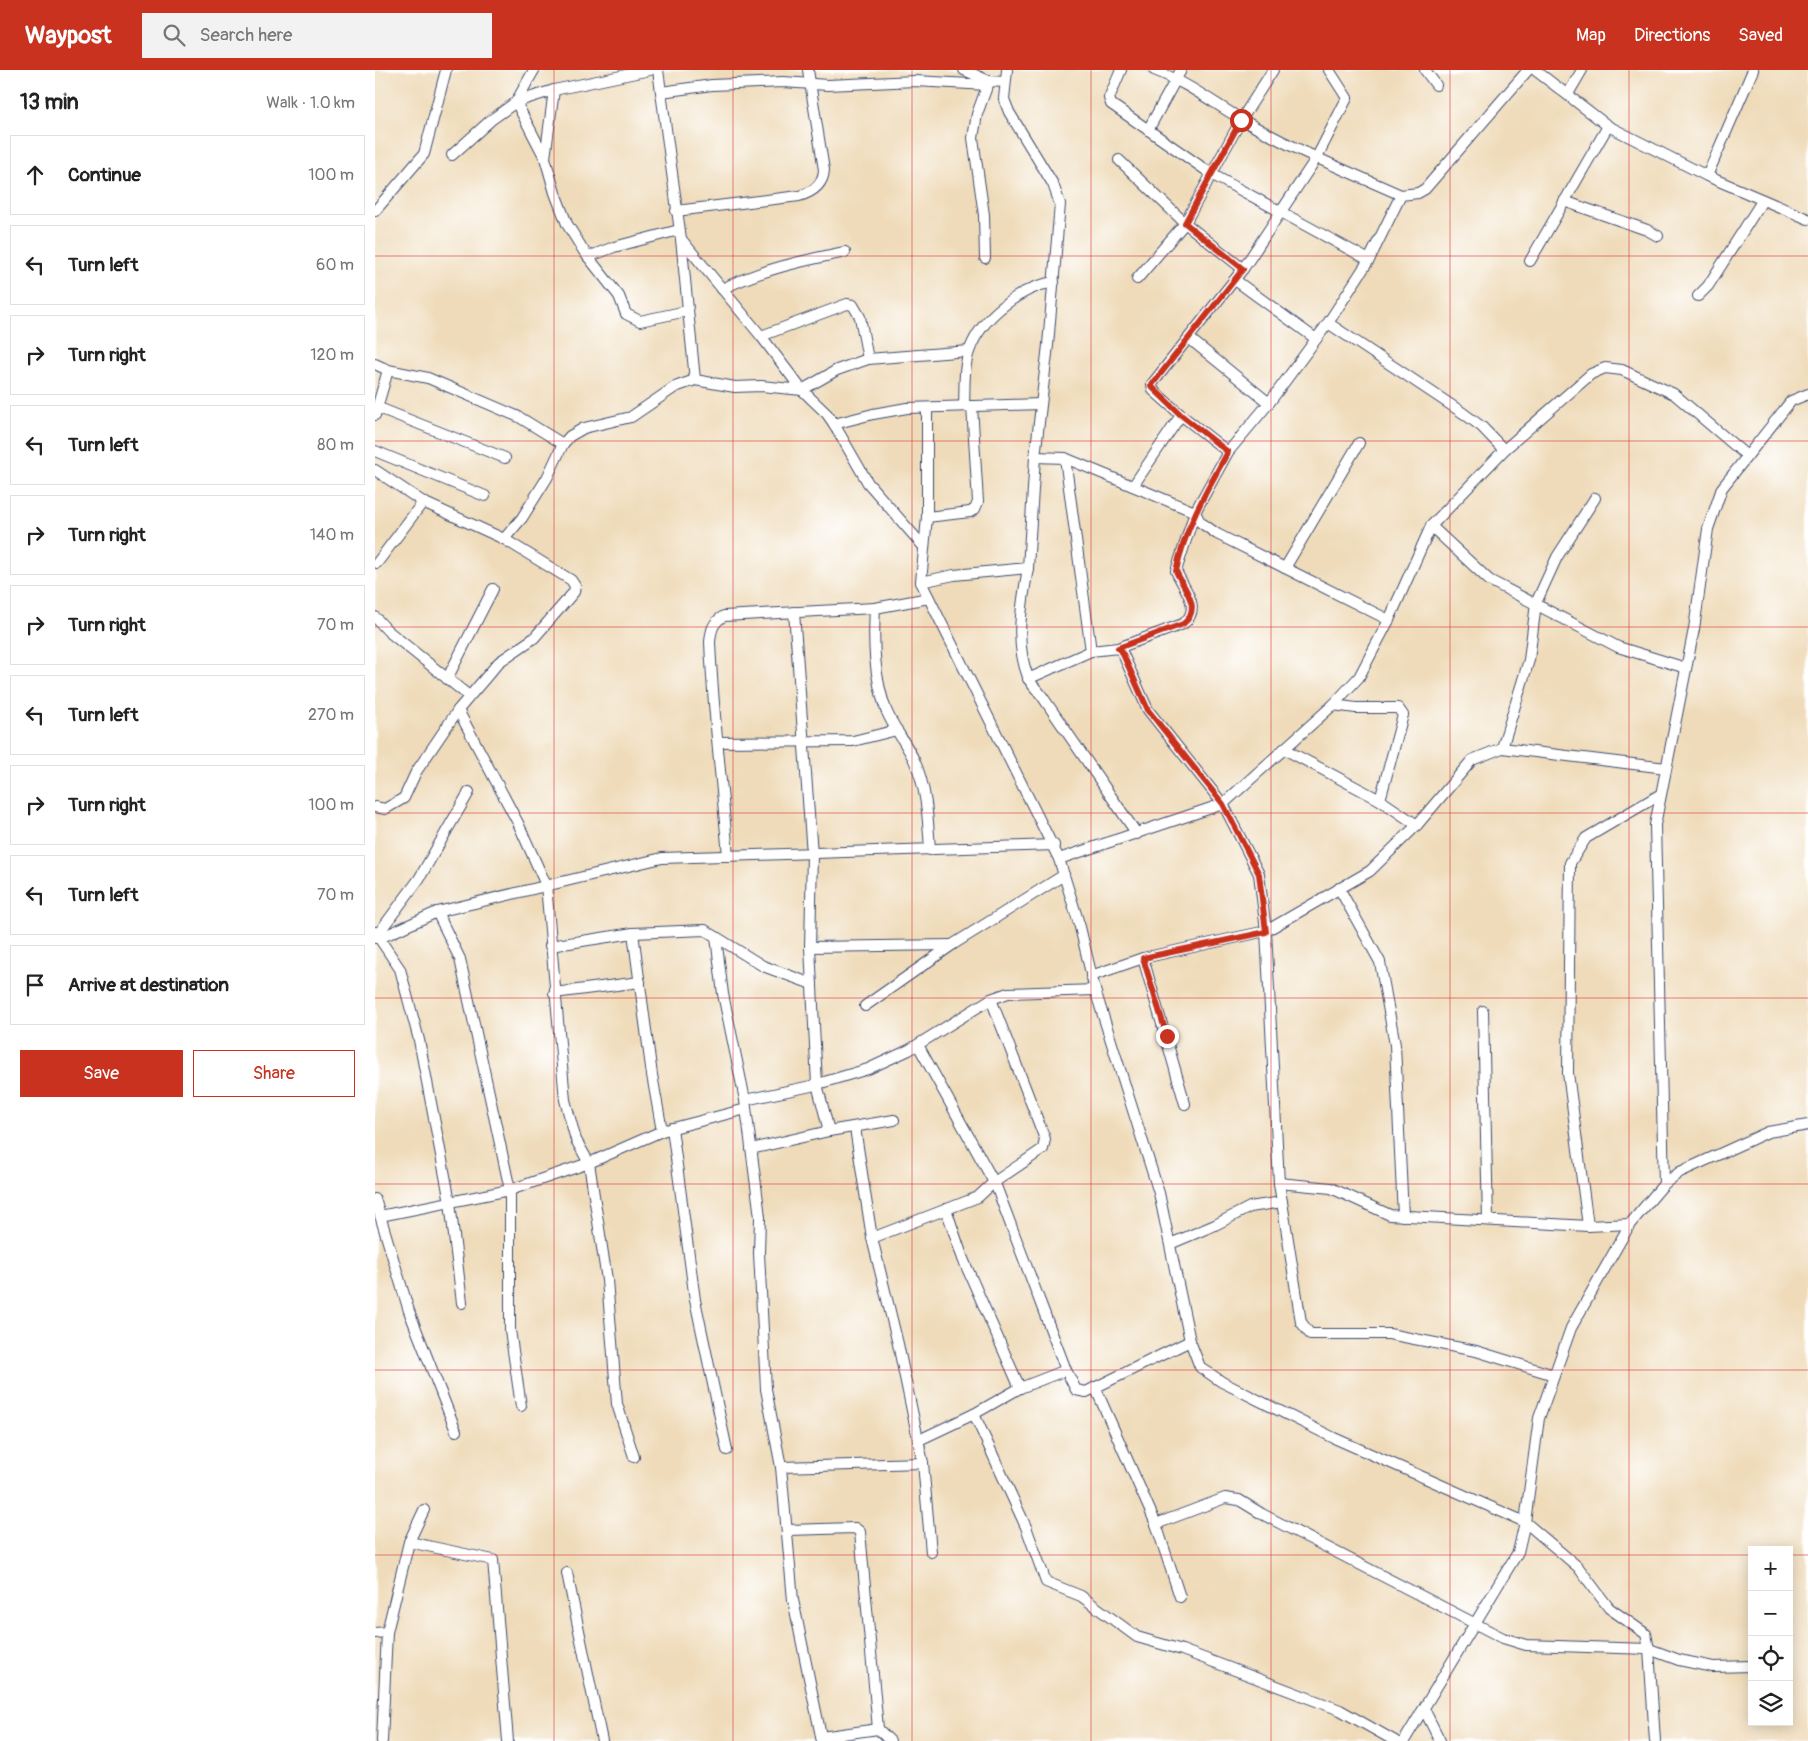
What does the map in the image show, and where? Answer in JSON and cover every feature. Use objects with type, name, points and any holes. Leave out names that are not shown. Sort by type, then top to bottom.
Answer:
[{"type":"street","points":[[375,211],[424,154],[446,70]]},
{"type":"street","points":[[516,102],[534,70]]},
{"type":"street","points":[[452,155],[491,120],[516,102],[554,90],[650,70]]},
{"type":"street","points":[[658,70],[680,235],[695,380]]},
{"type":"street","points":[[676,211],[799,196],[810,193],[819,186],[824,170],[808,70]]},
{"type":"street","points":[[964,70],[989,83]]},
{"type":"street","points":[[1007,70],[1003,98],[1009,112],[1053,184],[1060,204],[1054,282],[1035,457],[1028,568],[1021,611],[1020,645],[1028,679],[1042,696],[1137,834]]},
{"type":"street","points":[[1121,70],[1109,101],[1213,175],[1369,260]]},
{"type":"street","points":[[1154,70],[1179,74],[1241,120],[1401,195],[1418,193],[1425,189],[1528,70]]},
{"type":"street","points":[[1137,279],[1185,223],[1213,175],[1241,120],[1273,70]]},
{"type":"street","points":[[1228,452],[1181,415],[1151,386],[1190,339],[1243,269],[1317,157],[1347,103],[1346,94],[1329,70]]},
{"type":"street","points":[[1425,70],[1436,85]]},
{"type":"street","points":[[1535,70],[1608,126],[1707,176],[1761,201],[1808,219]]},
{"type":"street","points":[[1568,94],[1582,70]]},
{"type":"street","points":[[1707,176],[1753,70]]},
{"type":"street","points":[[1148,130],[1179,74]]},
{"type":"street","points":[[661,92],[712,85],[783,82],[810,85],[915,81],[1005,82]]},
{"type":"street","points":[[985,258],[985,215],[973,138],[977,114],[989,83]]},
{"type":"street","points":[[545,158],[554,90]]},
{"type":"street","points":[[516,102],[545,158],[567,224],[588,257],[619,296],[626,314],[632,320],[640,321],[687,311]]},
{"type":"street","points":[[1530,261],[1608,126]]},
{"type":"street","points":[[1119,160],[1185,223],[1243,269]]},
{"type":"street","points":[[1028,679],[1091,651],[1118,648],[1183,624],[1188,620],[1193,611],[1191,598],[1176,571],[1195,512],[1228,452],[1269,403],[1328,323],[1369,260],[1401,195]]},
{"type":"street","points":[[1564,201],[1647,230],[1658,236]]},
{"type":"street","points":[[1698,296],[1708,286],[1761,201]]},
{"type":"street","points":[[588,257],[614,247],[680,235]]},
{"type":"street","points":[[680,235],[802,390],[827,414],[868,483],[924,547]]},
{"type":"street","points":[[722,289],[750,275],[778,266],[845,252]]},
{"type":"street","points":[[1235,280],[1316,339]]},
{"type":"street","points":[[927,517],[970,512],[975,509],[978,502],[968,406],[969,351],[974,338],[997,312],[1027,290],[1054,282]]},
{"type":"street","points":[[761,336],[847,304],[856,308],[860,317],[868,359]]},
{"type":"street","points":[[1328,323],[1463,412],[1482,427],[1504,450]]},
{"type":"street","points":[[1190,339],[1269,403]]},
{"type":"street","points":[[505,539],[522,518],[547,478],[563,444],[570,436],[585,428],[631,417],[675,387],[695,380],[735,388],[761,386],[802,390],[837,370],[868,359],[969,351]]},
{"type":"street","points":[[375,364],[388,370],[428,378],[509,413],[563,444]]},
{"type":"street","points":[[1059,859],[1223,804],[1284,749],[1359,677],[1389,620],[1431,526],[1504,450],[1591,374],[1605,368],[1622,370],[1674,394],[1747,456]]},
{"type":"street","points":[[388,370],[377,412],[505,458]]},
{"type":"street","points":[[1664,1184],[1655,825],[1686,668],[1708,529],[1722,488],[1791,401],[1808,394]]},
{"type":"street","points":[[834,424],[873,414],[927,408],[1041,404]]},
{"type":"street","points":[[927,408],[927,517],[921,582],[1054,845],[1059,859],[1095,990],[1159,1193],[1190,1341],[1200,1368],[1222,1382],[1334,1438],[1525,1522],[1578,1567],[1609,1608],[1646,1634],[1649,1649],[1655,1741]]},
{"type":"street","points":[[1133,486],[1181,415]]},
{"type":"street","points":[[1285,568],[1359,443]]},
{"type":"street","points":[[375,451],[485,496]]},
{"type":"street","points":[[1035,457],[1065,458],[1195,512],[1200,522],[1217,534],[1389,620]]},
{"type":"street","points":[[1065,458],[1091,651]]},
{"type":"street","points":[[375,470],[423,502],[505,539],[571,580],[575,586],[574,592],[534,638],[499,662],[469,696],[415,772],[404,798],[385,809],[375,807]]},
{"type":"street","points":[[1502,748],[1529,660],[1536,603],[1557,557],[1595,498]]},
{"type":"street","points":[[377,563],[423,502]]},
{"type":"street","points":[[1431,526],[1489,580],[1618,647],[1686,668]]},
{"type":"street","points":[[921,582],[955,575],[1028,568]]},
{"type":"street","points":[[447,679],[493,589]]},
{"type":"street","points":[[728,856],[718,742],[713,718],[710,642],[712,629],[717,620],[724,616],[875,608],[929,598]]},
{"type":"street","points":[[875,608],[873,641],[876,673],[887,711],[915,762],[922,784],[931,850]]},
{"type":"street","points":[[794,612],[802,740],[812,854],[810,947],[817,1084],[829,1131]]},
{"type":"street","points":[[375,617],[388,632],[469,696]]},
{"type":"street","points":[[1118,648],[1122,652],[1148,710],[1223,804],[1259,874],[1266,932],[1279,1183],[1301,1322],[1309,1334],[1389,1334],[1476,1351],[1554,1375]]},
{"type":"street","points":[[1333,704],[1356,708],[1398,708],[1403,715],[1380,800]]},
{"type":"street","points":[[458,710],[518,823],[546,885],[565,1100],[576,1140],[589,1163],[607,1280],[617,1404],[634,1457]]},
{"type":"street","points":[[718,742],[853,741],[897,730]]},
{"type":"street","points":[[1091,976],[1143,958],[1266,932],[1369,871],[1417,826],[1472,760],[1502,748],[1666,768]]},
{"type":"street","points":[[1284,749],[1380,800],[1417,826]]},
{"type":"street","points":[[377,936],[419,880],[469,792]]},
{"type":"street","points":[[1588,1226],[1567,1072],[1570,863],[1586,838],[1661,794]]},
{"type":"street","points":[[377,936],[437,912],[662,858],[1054,845]]},
{"type":"street","points":[[865,1006],[952,945],[1064,875]]},
{"type":"street","points":[[1339,888],[1381,962],[1395,1044],[1403,1216]]},
{"type":"street","points":[[437,912],[460,959],[510,1190],[510,1330],[521,1406]]},
{"type":"street","points":[[550,946],[633,933],[705,930],[763,966],[812,984]]},
{"type":"street","points":[[633,933],[652,1075],[667,1129],[695,1300],[727,1450]]},
{"type":"street","points":[[377,936],[400,969],[419,1040],[450,1202],[462,1303]]},
{"type":"street","points":[[716,937],[723,994],[745,1104],[760,1216],[759,1253],[766,1389],[781,1467],[793,1600],[822,1739],[878,1729]]},
{"type":"street","points":[[810,947],[952,945]]},
{"type":"street","points":[[1143,958],[1185,1104]]},
{"type":"street","points":[[555,992],[640,982]]},
{"type":"street","points":[[380,1216],[510,1190],[589,1163],[667,1129],[745,1104],[868,1069],[918,1045],[991,999],[1008,993],[1095,990]]},
{"type":"street","points":[[872,1238],[977,1197],[993,1183],[1043,1149],[1045,1139],[991,999]]},
{"type":"street","points":[[1483,1010],[1488,1220]]},
{"type":"street","points":[[918,1045],[993,1183],[1066,1370],[1076,1390],[1086,1392],[1190,1341]]},
{"type":"street","points":[[751,1149],[829,1131],[894,1120]]},
{"type":"street","points":[[1404,1741],[1518,1552],[1525,1522],[1539,1418],[1571,1328],[1630,1224],[1664,1184],[1680,1172],[1768,1132],[1808,1125]]},
{"type":"street","points":[[855,1128],[872,1238],[899,1344],[919,1440],[931,1552]]},
{"type":"street","points":[[1279,1183],[1331,1188],[1390,1215],[1588,1226],[1630,1224]]},
{"type":"street","points":[[375,1199],[409,1311],[456,1430]]},
{"type":"street","points":[[1170,1244],[1215,1225],[1250,1207],[1282,1202]]},
{"type":"street","points":[[946,1209],[963,1259],[1020,1388]]},
{"type":"street","points":[[919,1440],[973,1414],[1020,1388],[1066,1370]]},
{"type":"street","points":[[1095,1387],[1156,1524],[1180,1597]]},
{"type":"street","points":[[973,1414],[1027,1527],[1046,1582],[1081,1596],[1137,1637],[1182,1650],[1340,1710],[1395,1741]]},
{"type":"street","points":[[781,1467],[923,1464]]},
{"type":"street","points":[[1156,1524],[1225,1498],[1239,1500],[1261,1514],[1503,1638],[1526,1644],[1649,1649],[1679,1660],[1713,1667],[1748,1666]]},
{"type":"street","points":[[382,1741],[380,1692],[387,1632],[409,1542],[424,1510]]},
{"type":"street","points":[[788,1530],[855,1528],[860,1532],[878,1729],[890,1741]]},
{"type":"street","points":[[409,1542],[493,1560],[508,1741]]},
{"type":"street","points":[[567,1573],[603,1741]]},
{"type":"street","points":[[375,1633],[387,1632]]},
{"type":"street","points":[[1424,1709],[1439,1741]]},
{"type":"route","points":[[1167,1036],[1143,958],[1266,932],[1259,874],[1223,804],[1148,710],[1122,652],[1118,648],[1183,624],[1188,620],[1193,611],[1191,598],[1176,571],[1195,512],[1228,452],[1181,415],[1151,386],[1190,339],[1243,269],[1185,223],[1213,175],[1241,120]]}]
